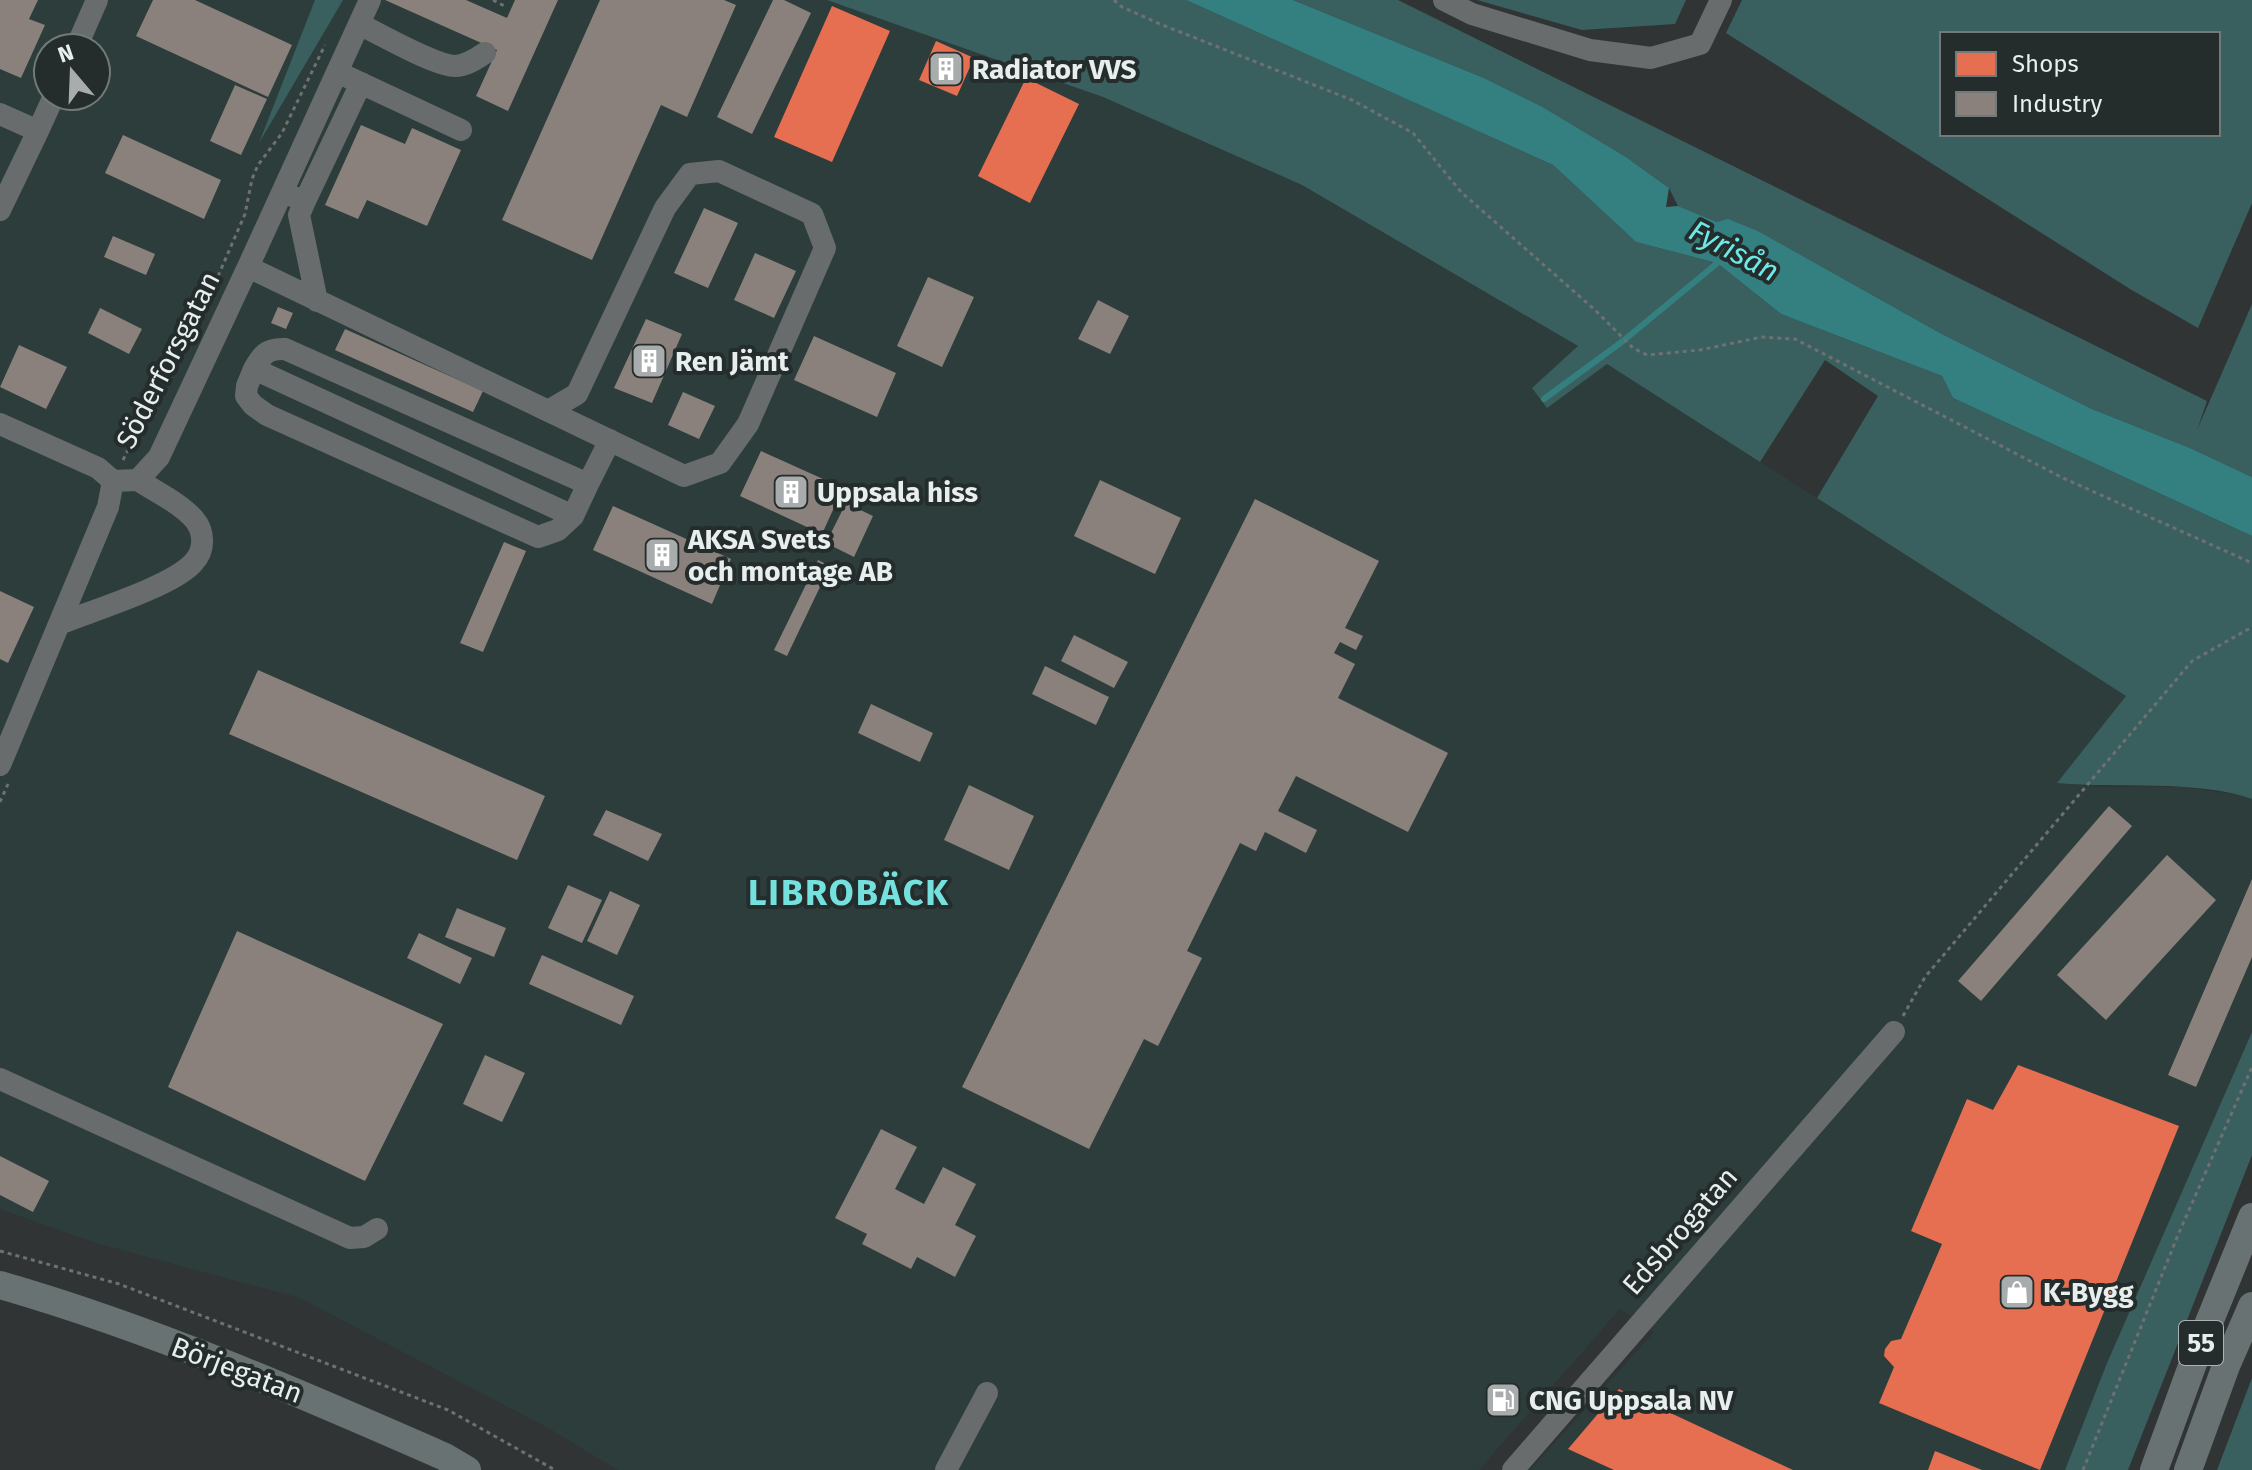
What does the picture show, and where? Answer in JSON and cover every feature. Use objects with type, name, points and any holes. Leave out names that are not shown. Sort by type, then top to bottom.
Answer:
[{"type":"main road","name":"55","points":[[2154,1470],[2199,1347],[2252,1217]]},
{"type":"main road","name":"Börjegatan","points":[[0,1285],[47,1298],[269,1380],[445,1457],[467,1470]]},
{"type":"main road","name":"55","points":[[2188,1470],[2226,1366],[2252,1306]]},
{"type":"street","points":[[83,32],[97,0]]},
{"type":"street","points":[[248,267],[370,0]]},
{"type":"street","points":[[1444,0],[1472,14],[1590,50],[1651,58],[1700,44],[1721,0]]},
{"type":"street","points":[[359,24],[454,66],[471,62],[485,53]]},
{"type":"street","points":[[337,72],[461,130]]},
{"type":"street","points":[[317,301],[299,215],[361,83]]},
{"type":"street","points":[[0,210],[47,112]]},
{"type":"street","points":[[0,114],[38,131]]},
{"type":"street","name":"Söderforsgatan","points":[[0,765],[108,507],[113,481],[138,480],[159,457],[248,267],[317,301],[684,476],[720,463],[748,424],[825,248],[812,214],[719,171],[690,174],[665,208],[577,394],[548,411]]},
{"type":"street","points":[[282,192],[305,201]]},
{"type":"street","points":[[588,484],[285,349],[272,348],[254,369],[246,396],[267,415],[538,537],[558,530],[573,516],[610,440]]},
{"type":"street","points":[[254,369],[573,516]]},
{"type":"street","points":[[0,424],[98,468],[113,481]]},
{"type":"street","points":[[59,624],[154,587],[192,565],[201,551],[202,537],[196,521],[138,480]]},
{"type":"street","name":"Edsbrogatan","points":[[1513,1470],[1894,1032]]},
{"type":"street","points":[[0,1079],[350,1238],[364,1237],[377,1229]]},
{"type":"street","points":[[946,1470],[987,1393]]},
{"type":"path","points":[[493,0],[506,7]]},
{"type":"path","points":[[1114,0],[1122,7],[1160,24],[1352,100],[1413,133],[1461,192],[1595,310],[1633,348],[1647,355],[1700,350],[1762,337],[1795,339],[2063,478],[2252,563]]},
{"type":"path","points":[[194,330],[245,214],[258,165],[282,133],[331,33]]},
{"type":"path","points":[[113,481],[143,420],[175,374]]},
{"type":"path","points":[[1894,1032],[1925,977],[2192,661],[2252,627]]},
{"type":"path","points":[[2083,1470],[2178,1235],[2252,1067]]},
{"type":"path","points":[[0,1251],[119,1284],[448,1410],[555,1470]]},
{"type":"shaded area","name":"LIBROBÄCK","points":[[0,0],[827,0],[897,22],[1103,97],[1302,185],[1593,355],[2126,696],[2058,783],[2100,787],[2181,787],[2252,799],[2252,1032],[2107,1363],[2065,1470],[1530,1470],[1654,1332],[1620,1309],[1479,1470],[618,1470],[550,1429],[300,1298],[96,1243],[0,1209]]},
{"type":"shaded area","points":[[315,0],[343,0],[259,143]]},
{"type":"shaded area","points":[[827,0],[1186,0],[1553,165],[1636,242],[1717,263],[1781,314],[1942,376],[1953,398],[2252,536],[2252,799],[2206,789],[2057,783],[2126,696],[1817,498],[1878,396],[1825,360],[1760,462],[1607,364],[1547,408],[1532,388],[1578,346],[1302,185],[1103,97]]},
{"type":"shaded area","points":[[1293,0],[1398,0],[2207,401],[2197,430],[2252,304],[2252,477],[2190,448],[2092,409],[1940,333],[1760,232],[1717,222],[1678,206],[1669,188],[1626,157],[1541,106],[1484,78]]},
{"type":"shaded area","points":[[1477,0],[1686,0],[1675,24],[1582,30]]},
{"type":"shaded area","points":[[1742,0],[2252,0],[2252,203],[2198,328],[2130,289],[1726,33]]},
{"type":"shaded area","points":[[2252,1032],[2252,1155],[2128,1470],[2065,1470],[2107,1363]]},
{"type":"shaded area","points":[[2252,1378],[2252,1470],[2217,1470]]},
{"type":"water","name":"Fyrisån","points":[[1186,0],[1293,0],[1484,78],[1541,106],[1626,157],[1669,188],[1666,207],[1678,206],[1717,222],[1728,219],[1760,232],[1940,333],[2092,409],[2190,448],[2252,477],[2252,536],[1953,398],[1942,376],[1781,314],[1717,263],[1636,242],[1553,165]]},
{"type":"building: Shops","points":[[832,6],[890,31],[832,162],[774,137]]},
{"type":"building: Shops","name":"Radiator VVS","points":[[936,41],[974,58],[957,96],[919,80]]},
{"type":"building: Shops","points":[[1026,78],[1079,104],[1030,203],[978,176]]},
{"type":"building: Shops","name":"K-Bygg","points":[[2018,1065],[2179,1126],[2040,1470],[1879,1403],[1894,1367],[1884,1356],[1885,1349],[1891,1341],[1901,1339],[1942,1244],[1911,1231],[1967,1099],[1993,1110]]},
{"type":"building: Shops","points":[[1619,1389],[1793,1470],[1614,1470],[1568,1449]]},
{"type":"building: Shops","points":[[1935,1451],[1982,1470],[1928,1470]]},
{"type":"building: Industry","points":[[0,0],[38,0],[29,19],[45,25],[42,32],[32,32],[32,54],[21,78],[0,69]]},
{"type":"building: Industry","points":[[153,0],[195,0],[292,45],[268,97],[136,36]]},
{"type":"building: Industry","points":[[385,0],[466,0],[507,18],[515,0],[558,0],[508,111],[476,96],[497,50]]},
{"type":"building: Industry","points":[[600,0],[724,0],[736,5],[687,117],[661,105],[592,260],[502,220]]},
{"type":"building: Industry","points":[[773,0],[784,0],[811,13],[752,134],[717,117]]},
{"type":"building: Industry","points":[[235,85],[267,99],[241,155],[210,141]]},
{"type":"building: Industry","points":[[361,125],[405,144],[412,128],[461,150],[427,226],[367,200],[358,219],[325,205]]},
{"type":"building: Industry","points":[[123,135],[221,180],[204,219],[105,173]]},
{"type":"building: Industry","points":[[704,208],[738,223],[708,288],[674,273]]},
{"type":"building: Industry","points":[[113,236],[155,254],[146,275],[104,257]]},
{"type":"building: Industry","points":[[755,253],[796,271],[774,318],[734,300]]},
{"type":"building: Industry","points":[[928,277],[974,297],[942,367],[897,346]]},
{"type":"building: Industry","points":[[1098,300],[1129,316],[1110,354],[1078,339]]},
{"type":"building: Industry","points":[[278,307],[293,313],[286,329],[271,323]]},
{"type":"building: Industry","points":[[100,308],[142,329],[129,354],[88,333]]},
{"type":"building: Industry","name":"Ren Jämt","points":[[646,319],[682,334],[652,403],[614,388]]},
{"type":"building: Industry","points":[[345,329],[483,391],[473,412],[335,350]]},
{"type":"building: Industry","points":[[814,336],[896,373],[877,417],[794,380]]},
{"type":"building: Industry","points":[[19,345],[67,367],[46,409],[0,387]]},
{"type":"building: Industry","points":[[683,392],[715,406],[699,439],[668,425]]},
{"type":"building: Industry","name":"Uppsala hiss","points":[[761,451],[843,488],[822,534],[740,496]]},
{"type":"building: Industry","points":[[1100,480],[1181,518],[1155,574],[1074,536]]},
{"type":"building: Industry","points":[[1255,499],[1379,561],[1345,628],[1363,636],[1356,650],[1340,642],[1334,653],[1355,664],[1338,698],[1448,753],[1408,832],[1296,776],[1278,811],[1317,830],[1306,853],[1265,832],[1256,851],[1240,843],[1187,951],[1202,958],[1158,1046],[1144,1039],[1089,1149],[962,1087]]},
{"type":"building: Industry","points":[[846,503],[873,516],[854,557],[826,543]]},
{"type":"building: Industry","name":"AKSA Svets och montage AB","points":[[613,506],[731,559],[712,604],[593,550]]},
{"type":"building: Industry","points":[[504,542],[526,551],[483,652],[460,643]]},
{"type":"building: Industry","points":[[818,560],[830,566],[787,656],[774,650]]},
{"type":"building: Industry","points":[[0,591],[34,607],[8,663],[0,659]]},
{"type":"building: Industry","points":[[1074,635],[1128,662],[1114,688],[1061,661]]},
{"type":"building: Industry","points":[[1045,666],[1109,697],[1096,725],[1032,694]]},
{"type":"building: Industry","points":[[258,670],[545,796],[517,860],[229,734]]},
{"type":"building: Industry","points":[[871,704],[933,733],[920,762],[858,733]]},
{"type":"building: Industry","points":[[969,785],[1034,816],[1009,870],[944,840]]},
{"type":"building: Industry","points":[[2109,806],[2132,826],[1981,1001],[1958,981]]},
{"type":"building: Industry","points":[[606,810],[662,834],[648,861],[593,835]]},
{"type":"building: Industry","points":[[2167,855],[2216,900],[2106,1020],[2057,975]]},
{"type":"building: Industry","points":[[2252,879],[2252,957],[2196,1087],[2168,1075]]},
{"type":"building: Industry","points":[[568,885],[602,900],[582,943],[548,928]]},
{"type":"building: Industry","points":[[610,891],[640,905],[617,955],[587,941]]},
{"type":"building: Industry","points":[[457,908],[506,928],[494,957],[445,937]]},
{"type":"building: Industry","points":[[237,931],[443,1024],[365,1181],[168,1087]]},
{"type":"building: Industry","points":[[419,933],[472,958],[460,984],[407,958]]},
{"type":"building: Industry","points":[[542,955],[634,996],[621,1025],[529,984]]},
{"type":"building: Industry","points":[[485,1055],[525,1073],[502,1122],[463,1104]]},
{"type":"building: Industry","points":[[881,1129],[917,1147],[895,1189],[924,1204],[943,1167],[976,1184],[955,1225],[976,1236],[955,1277],[917,1257],[911,1269],[862,1244],[867,1234],[835,1218]]},
{"type":"building: Industry","points":[[0,1156],[49,1181],[33,1212],[0,1195]]},
{"type":"waterway","name":"Fyrisån","points":[[1544,399],[1623,341],[1721,260]]},
{"type":"place","name":"Radiator VVS","points":[[946,69]]},
{"type":"place","name":"Ren Jämt","points":[[649,361]]},
{"type":"place","name":"Uppsala hiss","points":[[791,492]]},
{"type":"place","name":"AKSA Svets och montage AB","points":[[662,555]]},
{"type":"place","name":"K-Bygg","points":[[2017,1292]]},
{"type":"place","name":"CNG Uppsala NV","points":[[1503,1400]]},
{"type":"district","name":"LIBROBÄCK","points":[[849,893]]}]
